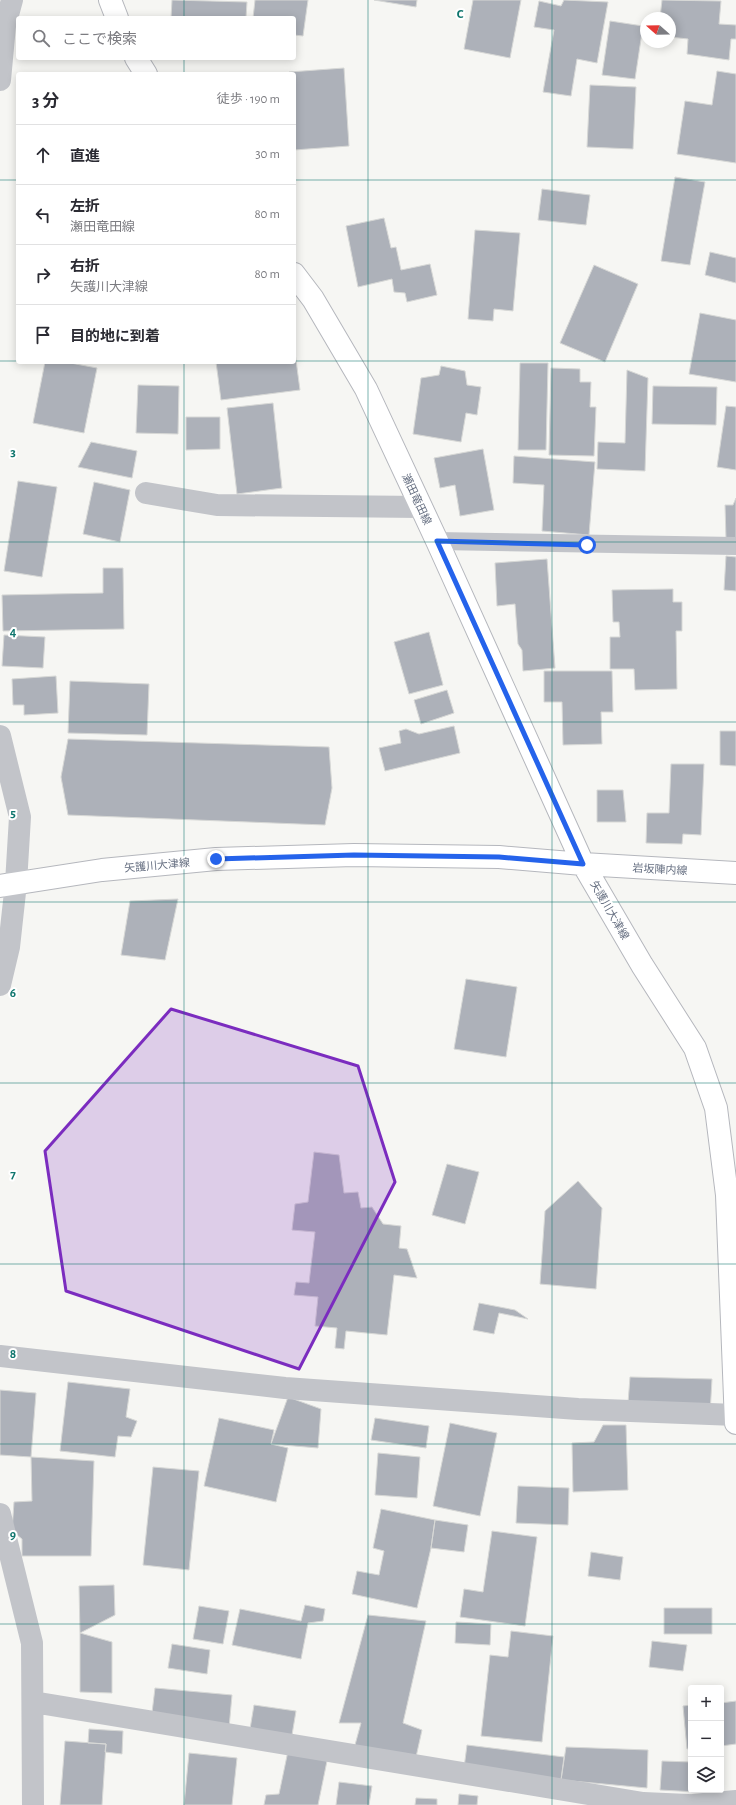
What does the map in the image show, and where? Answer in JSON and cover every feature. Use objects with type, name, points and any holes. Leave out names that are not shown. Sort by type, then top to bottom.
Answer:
[{"type":"main road","points":[[110,0],[116,16]]},
{"type":"main road","points":[[137,60],[145,72]]},
{"type":"main road","name":"瀬田竜田線","points":[[296,277],[313,299],[366,388],[422,507],[583,864]]},
{"type":"main road","name":"矢護川大津線","points":[[8,884],[102,870],[223,859],[354,855],[499,857],[583,864],[642,965],[695,1048],[716,1108],[727,1195],[736,1418]]},
{"type":"main road","name":"岩坂陣内線","points":[[583,864],[736,873]]},
{"type":"street","points":[[0,80],[2,25],[12,0]]},
{"type":"street","points":[[146,493],[217,504],[422,507]]},
{"type":"street","points":[[0,736],[20,817],[8,884],[9,947],[0,985]]},
{"type":"street","points":[[0,1356],[286,1388],[578,1409],[736,1418]]},
{"type":"street","points":[[0,1514],[32,1643],[33,1805]]},
{"type":"street","points":[[33,1702],[643,1803],[688,1805]]},
{"type":"street","points":[[693,1805],[736,1802]]},
{"type":"lane","points":[[437,541],[736,546]]},
{"type":"highlighted area","points":[[171,1009],[358,1066],[395,1182],[299,1369],[66,1291],[45,1151]]},
{"type":"building","points":[[172,0],[247,2],[246,16],[171,16]]},
{"type":"building","points":[[255,0],[308,0],[303,36],[296,35],[296,16],[253,16]]},
{"type":"building","points":[[374,0],[417,0],[416,7]]},
{"type":"building","points":[[473,0],[521,0],[510,58],[464,49]]},
{"type":"building","points":[[564,0],[608,2],[597,63],[577,59],[571,96],[543,92],[554,30],[534,27],[539,1],[561,6]]},
{"type":"building","points":[[662,0],[721,1],[719,24],[736,25],[736,39],[731,39],[729,60],[687,54],[688,39],[676,38],[676,12],[661,12]]},
{"type":"building","points":[[610,21],[640,26],[640,46],[635,79],[602,75]]},
{"type":"building","points":[[344,68],[349,146],[296,150],[296,72],[289,72]]},
{"type":"building","points":[[717,71],[736,74],[736,163],[677,154],[685,101],[712,105]]},
{"type":"building","points":[[590,85],[636,87],[633,149],[587,147]]},
{"type":"building","points":[[675,177],[705,182],[690,265],[661,261]]},
{"type":"building","points":[[542,189],[590,195],[586,225],[538,220]]},
{"type":"building","points":[[384,218],[391,248],[396,247],[401,270],[430,264],[437,295],[407,302],[405,293],[394,292],[392,279],[358,287],[346,226]]},
{"type":"building","points":[[475,230],[520,233],[513,311],[494,309],[493,321],[468,319]]},
{"type":"building","points":[[710,252],[736,258],[736,283],[705,275]]},
{"type":"building","points":[[594,265],[638,284],[605,362],[560,343]]},
{"type":"building","points":[[700,313],[736,320],[736,382],[689,374]]},
{"type":"building","points":[[296,360],[300,390],[221,400],[216,364],[296,364]]},
{"type":"building","points":[[520,363],[548,363],[546,450],[518,450]]},
{"type":"building","points":[[45,364],[76,364],[97,368],[84,433],[33,423]]},
{"type":"building","points":[[441,366],[465,371],[467,385],[481,387],[477,415],[466,413],[461,442],[413,434],[421,378],[439,375]]},
{"type":"building","points":[[551,368],[580,369],[580,382],[591,382],[590,407],[596,407],[594,456],[549,455]]},
{"type":"building","points":[[627,370],[648,378],[645,471],[597,469],[598,442],[625,443]]},
{"type":"building","points":[[138,385],[179,386],[178,434],[136,433]]},
{"type":"building","points":[[653,386],[717,387],[716,425],[652,424]]},
{"type":"building","points":[[273,403],[282,488],[237,494],[227,408]]},
{"type":"building","points":[[726,406],[736,407],[736,470],[717,467]]},
{"type":"building","points":[[186,417],[220,417],[220,449],[186,450]]},
{"type":"building","points":[[91,442],[137,451],[132,478],[78,467]]},
{"type":"building","points":[[483,449],[494,510],[460,516],[455,485],[440,488],[434,458]]},
{"type":"building","points":[[514,456],[595,462],[589,535],[542,531],[544,485],[513,483]]},
{"type":"building","points":[[18,481],[57,487],[42,577],[4,571]]},
{"type":"building","points":[[94,482],[130,490],[120,542],[83,534]]},
{"type":"building","points":[[736,498],[736,539],[726,539],[725,505],[733,505]]},
{"type":"building","points":[[726,556],[736,557],[736,591],[724,590]]},
{"type":"building","points":[[547,559],[555,668],[523,671],[522,650],[518,644],[515,604],[497,606],[495,563]]},
{"type":"building","points":[[103,568],[123,568],[124,629],[3,631],[2,595],[103,593]]},
{"type":"building","points":[[673,589],[673,602],[682,602],[682,631],[676,631],[677,689],[635,690],[634,669],[610,669],[610,637],[620,637],[619,622],[613,622],[612,590]]},
{"type":"building","points":[[429,632],[443,685],[409,694],[394,642]]},
{"type":"building","points":[[4,635],[45,637],[43,668],[2,666]]},
{"type":"building","points":[[544,671],[612,671],[613,712],[601,712],[602,744],[563,745],[562,702],[544,702]]},
{"type":"building","points":[[56,676],[58,713],[24,715],[24,705],[13,705],[12,679]]},
{"type":"building","points":[[70,681],[149,684],[147,735],[68,733]]},
{"type":"building","points":[[447,690],[454,713],[421,724],[414,700]]},
{"type":"building","points":[[454,726],[460,753],[385,771],[379,748],[401,743],[399,731],[406,729],[419,734]]},
{"type":"building","points":[[720,731],[736,731],[736,766],[720,765]]},
{"type":"building","points":[[68,739],[329,747],[332,788],[325,825],[68,815],[61,777]]},
{"type":"building","points":[[671,764],[704,764],[701,835],[683,834],[682,844],[646,843],[647,813],[669,813]]},
{"type":"building","points":[[597,790],[623,790],[626,822],[597,822]]},
{"type":"building","points":[[178,899],[165,960],[121,955],[130,901]]},
{"type":"building","points":[[466,979],[517,987],[506,1057],[454,1049]]},
{"type":"building","points":[[314,1152],[339,1155],[344,1193],[358,1192],[361,1208],[372,1207],[383,1224],[401,1226],[399,1248],[407,1249],[417,1278],[394,1275],[387,1335],[346,1331],[344,1349],[335,1348],[337,1328],[315,1326],[318,1297],[294,1295],[296,1282],[309,1283],[315,1232],[292,1230],[295,1204],[308,1202]]},
{"type":"building","points":[[447,1164],[479,1172],[465,1224],[432,1215]]},
{"type":"building","points":[[578,1181],[602,1208],[596,1289],[540,1284],[545,1211]]},
{"type":"building","points":[[479,1303],[515,1310],[528,1319],[499,1313],[494,1334],[473,1330]]},
{"type":"building","points":[[630,1377],[712,1379],[710,1414],[628,1403]]},
{"type":"building","points":[[68,1382],[130,1389],[126,1417],[137,1421],[131,1437],[118,1436],[115,1457],[60,1451]]},
{"type":"building","points":[[0,1390],[36,1393],[31,1457],[0,1455]]},
{"type":"building","points":[[288,1397],[321,1409],[318,1448],[271,1444]]},
{"type":"building","points":[[219,1418],[274,1430],[271,1444],[288,1448],[276,1502],[204,1486]]},
{"type":"building","points":[[375,1418],[429,1426],[426,1448],[371,1440]]},
{"type":"building","points":[[450,1423],[497,1433],[480,1516],[433,1506]]},
{"type":"building","points":[[603,1425],[626,1425],[628,1490],[573,1492],[572,1443],[594,1442]]},
{"type":"building","points":[[378,1453],[420,1457],[417,1498],[375,1495]]},
{"type":"building","points":[[31,1457],[94,1461],[91,1556],[22,1556],[22,1539],[12,1531],[14,1502],[32,1501]]},
{"type":"building","points":[[153,1467],[199,1471],[189,1570],[143,1565]]},
{"type":"building","points":[[518,1486],[569,1488],[568,1525],[516,1523]]},
{"type":"building","points":[[381,1509],[435,1520],[431,1548],[417,1608],[352,1594],[357,1571],[379,1575],[384,1551],[373,1548]]},
{"type":"building","points":[[435,1520],[468,1525],[464,1552],[431,1548]]},
{"type":"building","points":[[492,1531],[537,1537],[525,1626],[460,1617],[464,1589],[483,1592]]},
{"type":"building","points":[[591,1552],[623,1557],[620,1580],[588,1576]]},
{"type":"building","points":[[114,1585],[115,1615],[80,1633],[79,1586]]},
{"type":"building","points":[[305,1605],[325,1609],[323,1621],[308,1623],[301,1659],[232,1645],[240,1609],[301,1621]]},
{"type":"building","points":[[199,1606],[229,1611],[223,1644],[193,1639]]},
{"type":"building","points":[[664,1608],[712,1608],[712,1634],[664,1634]]},
{"type":"building","points":[[368,1615],[426,1621],[403,1723],[422,1730],[414,1766],[355,1745],[361,1723],[339,1723]]},
{"type":"building","points":[[456,1622],[491,1624],[490,1645],[455,1643]]},
{"type":"building","points":[[511,1631],[553,1636],[542,1742],[481,1736],[490,1655],[508,1657]]},
{"type":"building","points":[[80,1633],[112,1642],[112,1693],[80,1692]]},
{"type":"building","points":[[652,1641],[687,1645],[683,1671],[649,1667]]},
{"type":"building","points":[[172,1644],[210,1650],[207,1674],[168,1668]]},
{"type":"building","points":[[155,1688],[232,1695],[229,1728],[151,1721]]},
{"type":"building","points":[[736,1701],[736,1744],[724,1746],[724,1703]]},
{"type":"building","points":[[254,1705],[296,1711],[292,1735],[250,1729]]},
{"type":"building","points":[[688,1705],[687,1749],[683,1706]]},
{"type":"building","points":[[89,1729],[123,1731],[122,1754],[105,1752],[106,1744],[88,1743]]},
{"type":"building","points":[[65,1741],[106,1744],[102,1805],[60,1805]]},
{"type":"building","points":[[467,1745],[564,1757],[561,1780],[464,1768]]},
{"type":"building","points":[[566,1747],[648,1750],[647,1788],[561,1780]]},
{"type":"building","points":[[288,1751],[327,1761],[318,1805],[264,1805],[266,1795],[279,1794]]},
{"type":"building","points":[[189,1753],[237,1758],[232,1805],[184,1805]]},
{"type":"building","points":[[662,1761],[688,1762],[688,1792],[660,1790]]},
{"type":"building","points":[[339,1782],[372,1786],[369,1805],[336,1805]]},
{"type":"building","points":[[459,1794],[478,1796],[477,1805],[458,1805]]},
{"type":"building","points":[[416,1798],[437,1799],[437,1805],[415,1805]]},
{"type":"route","points":[[216,859],[354,855],[499,857],[583,864],[437,541],[587,545]]}]
